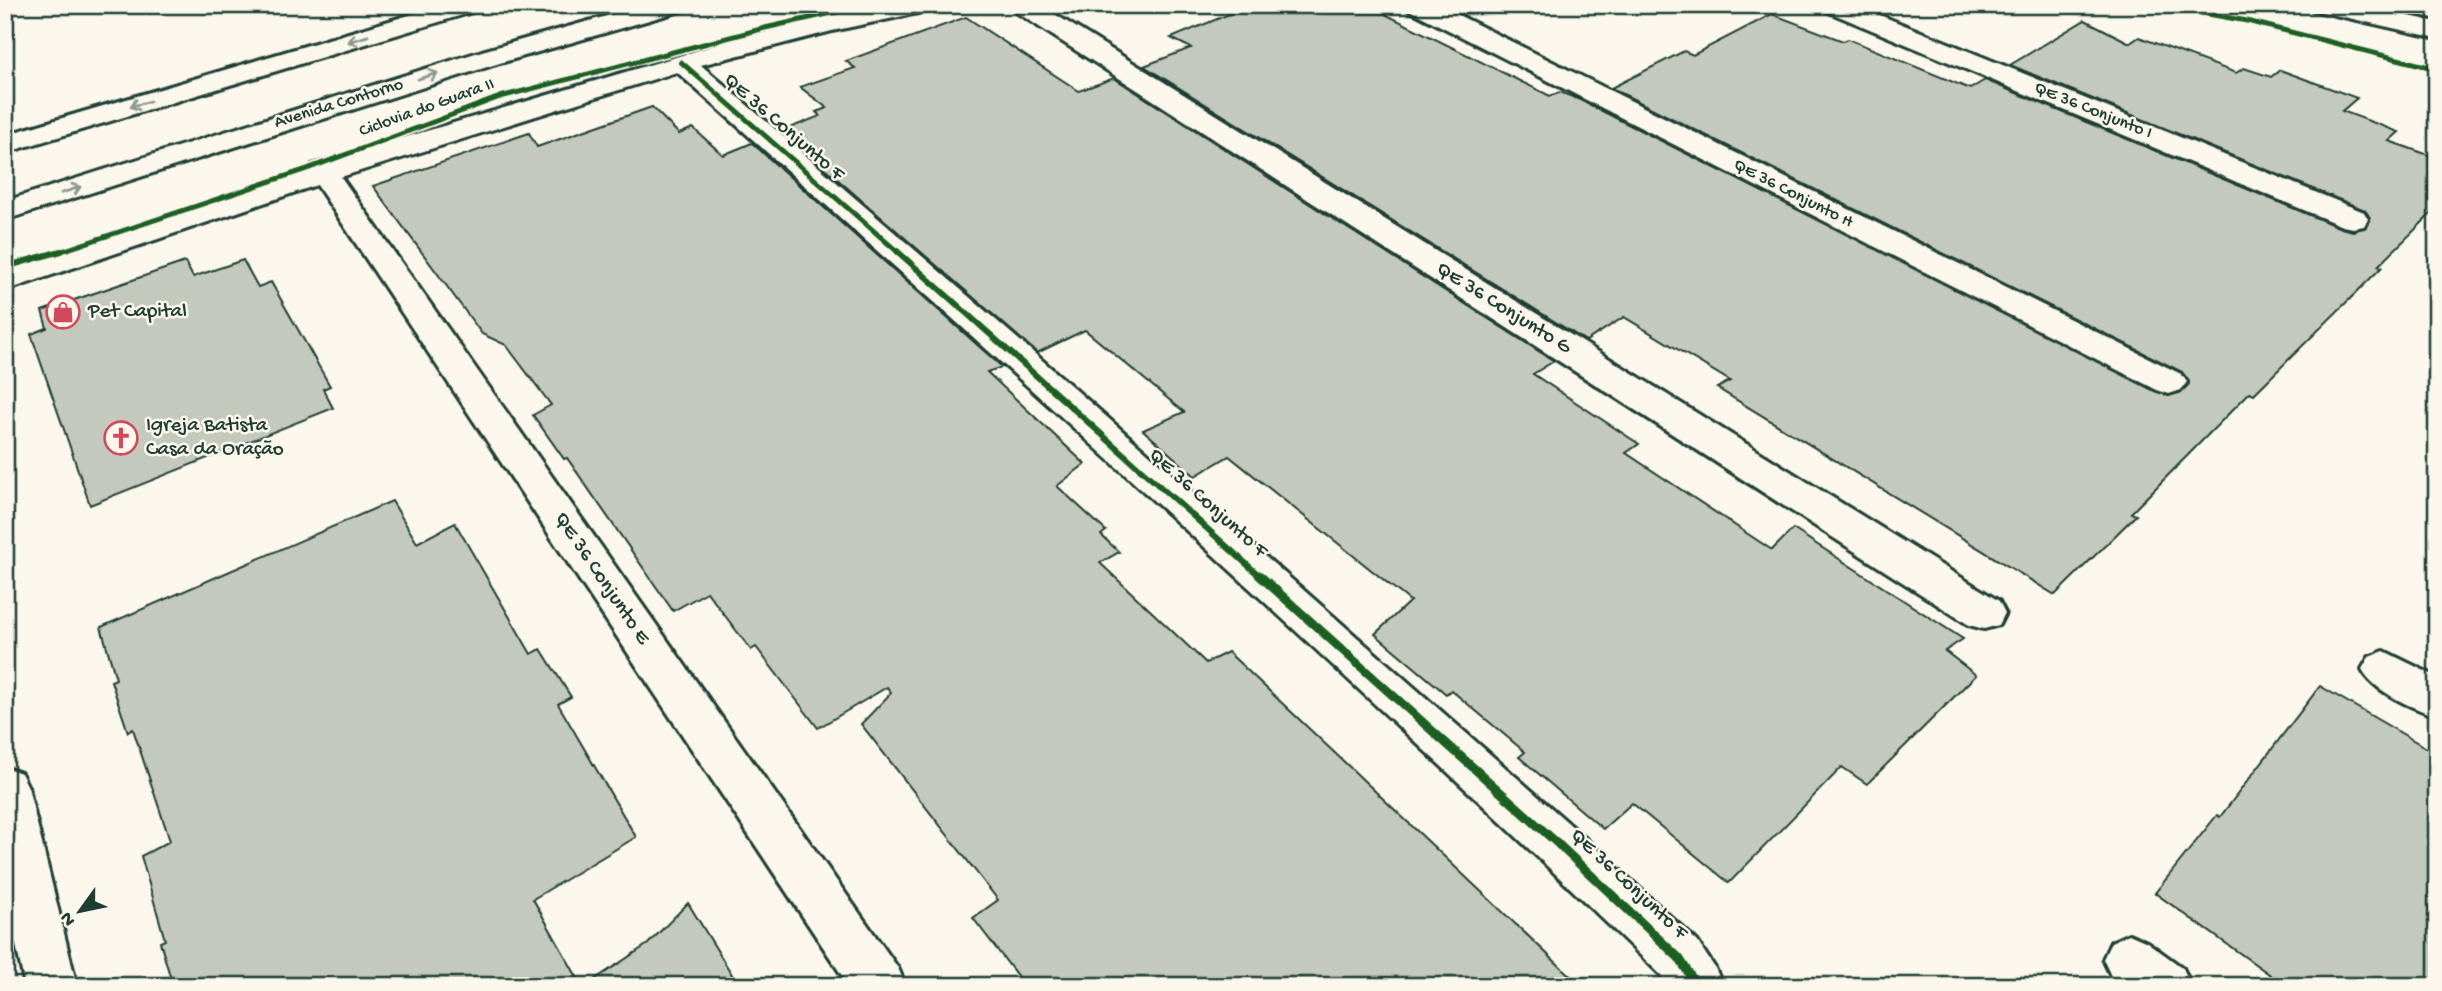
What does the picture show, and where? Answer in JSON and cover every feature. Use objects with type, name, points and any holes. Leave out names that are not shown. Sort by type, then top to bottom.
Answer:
[{"type":"street","points":[[5,144],[233,95],[471,5]]},
{"type":"street","name":"Avenida Contorno","points":[[5,211],[491,57],[675,5]]},
{"type":"street","points":[[5,281],[322,171],[681,62],[782,34],[923,5]]},
{"type":"street","name":"QE 36 Conjunto G","points":[[1022,5],[1983,613]]},
{"type":"street","name":"QE 36 Conjunto H","points":[[1418,5],[2169,382]]},
{"type":"street","name":"QE 36 Conjunto I","points":[[1833,5],[2353,219]]},
{"type":"street","points":[[2322,5],[2437,30]]},
{"type":"street","name":"QE 36 Conjunto F","points":[[681,62],[1014,354],[1557,843],[1679,958],[1697,986]]},
{"type":"street","points":[[190,151],[231,120],[233,95]]},
{"type":"street","name":"QE 36 Conjunto E","points":[[322,171],[880,986]]},
{"type":"street","points":[[2384,669],[2437,698]]},
{"type":"street","points":[[5,787],[51,986]]},
{"type":"building","points":[[1251,5],[1355,5],[1368,12],[1375,9],[1550,96],[1560,92],[1580,100],[2168,396],[2182,392],[2189,384],[2182,372],[1611,88],[1684,51],[1693,55],[1772,14],[1843,41],[1848,39],[1970,89],[1985,80],[2341,228],[2353,231],[2366,227],[2370,218],[2365,210],[2010,65],[2085,20],[2130,43],[2139,37],[2236,73],[2244,68],[2271,77],[2280,70],[2357,98],[2342,111],[2399,132],[2389,141],[2437,158],[2437,208],[2378,266],[2382,267],[2254,394],[2250,392],[2131,513],[2136,515],[2055,595],[1717,388],[1730,381],[1624,317],[1586,341],[1144,66],[1191,48],[1171,38]]},
{"type":"building","points":[[966,17],[1079,91],[1114,78],[1554,361],[1533,374],[1639,444],[1626,453],[1772,550],[1793,529],[1963,639],[1945,651],[1976,675],[1867,784],[1842,767],[1729,883],[1632,803],[1603,829],[1519,757],[1525,752],[1451,690],[1446,694],[1375,634],[1410,601],[1229,456],[1195,476],[1143,430],[1184,412],[1085,330],[1037,353],[782,131],[820,116],[816,112],[827,108],[800,87],[855,68],[846,61]]},
{"type":"building","points":[[652,107],[679,134],[693,128],[723,155],[752,143],[1002,367],[987,372],[1085,464],[1057,486],[1106,531],[1101,535],[1119,552],[1100,563],[1206,663],[1228,652],[1581,986],[1025,986],[973,918],[998,900],[861,724],[891,693],[887,687],[818,728],[756,647],[751,650],[707,592],[673,611],[567,458],[564,459],[533,415],[551,405],[506,345],[482,334],[373,186],[529,133],[537,147]]},
{"type":"building","points":[[243,260],[258,287],[271,282],[330,386],[323,389],[333,408],[90,505],[31,334],[47,328],[42,311],[185,262],[193,277]]},
{"type":"building","points":[[392,501],[417,543],[455,523],[531,654],[541,649],[571,697],[558,704],[636,837],[533,899],[582,986],[173,986],[160,942],[165,940],[141,856],[170,841],[133,729],[128,732],[111,681],[116,679],[101,627]]},
{"type":"building","points":[[2320,686],[2437,754],[2437,986],[2286,986],[2155,893],[2217,815],[2220,817]]},
{"type":"building","points":[[688,903],[739,986],[585,986],[648,944]]},
{"type":"cycle path","name":"Ciclovia do Guara II","points":[[5,267],[44,257],[307,169],[500,97],[765,28],[868,5]]},
{"type":"cycle path","points":[[2157,5],[2247,21],[2437,69]]},
{"type":"cycle path","points":[[681,62],[1014,354],[1557,843],[1679,958],[1697,986]]},
{"type":"place","name":"Pet Capital","points":[[63,312]]},
{"type":"place","name":"Igreja Batista Casa da Oração","points":[[121,438]]}]
